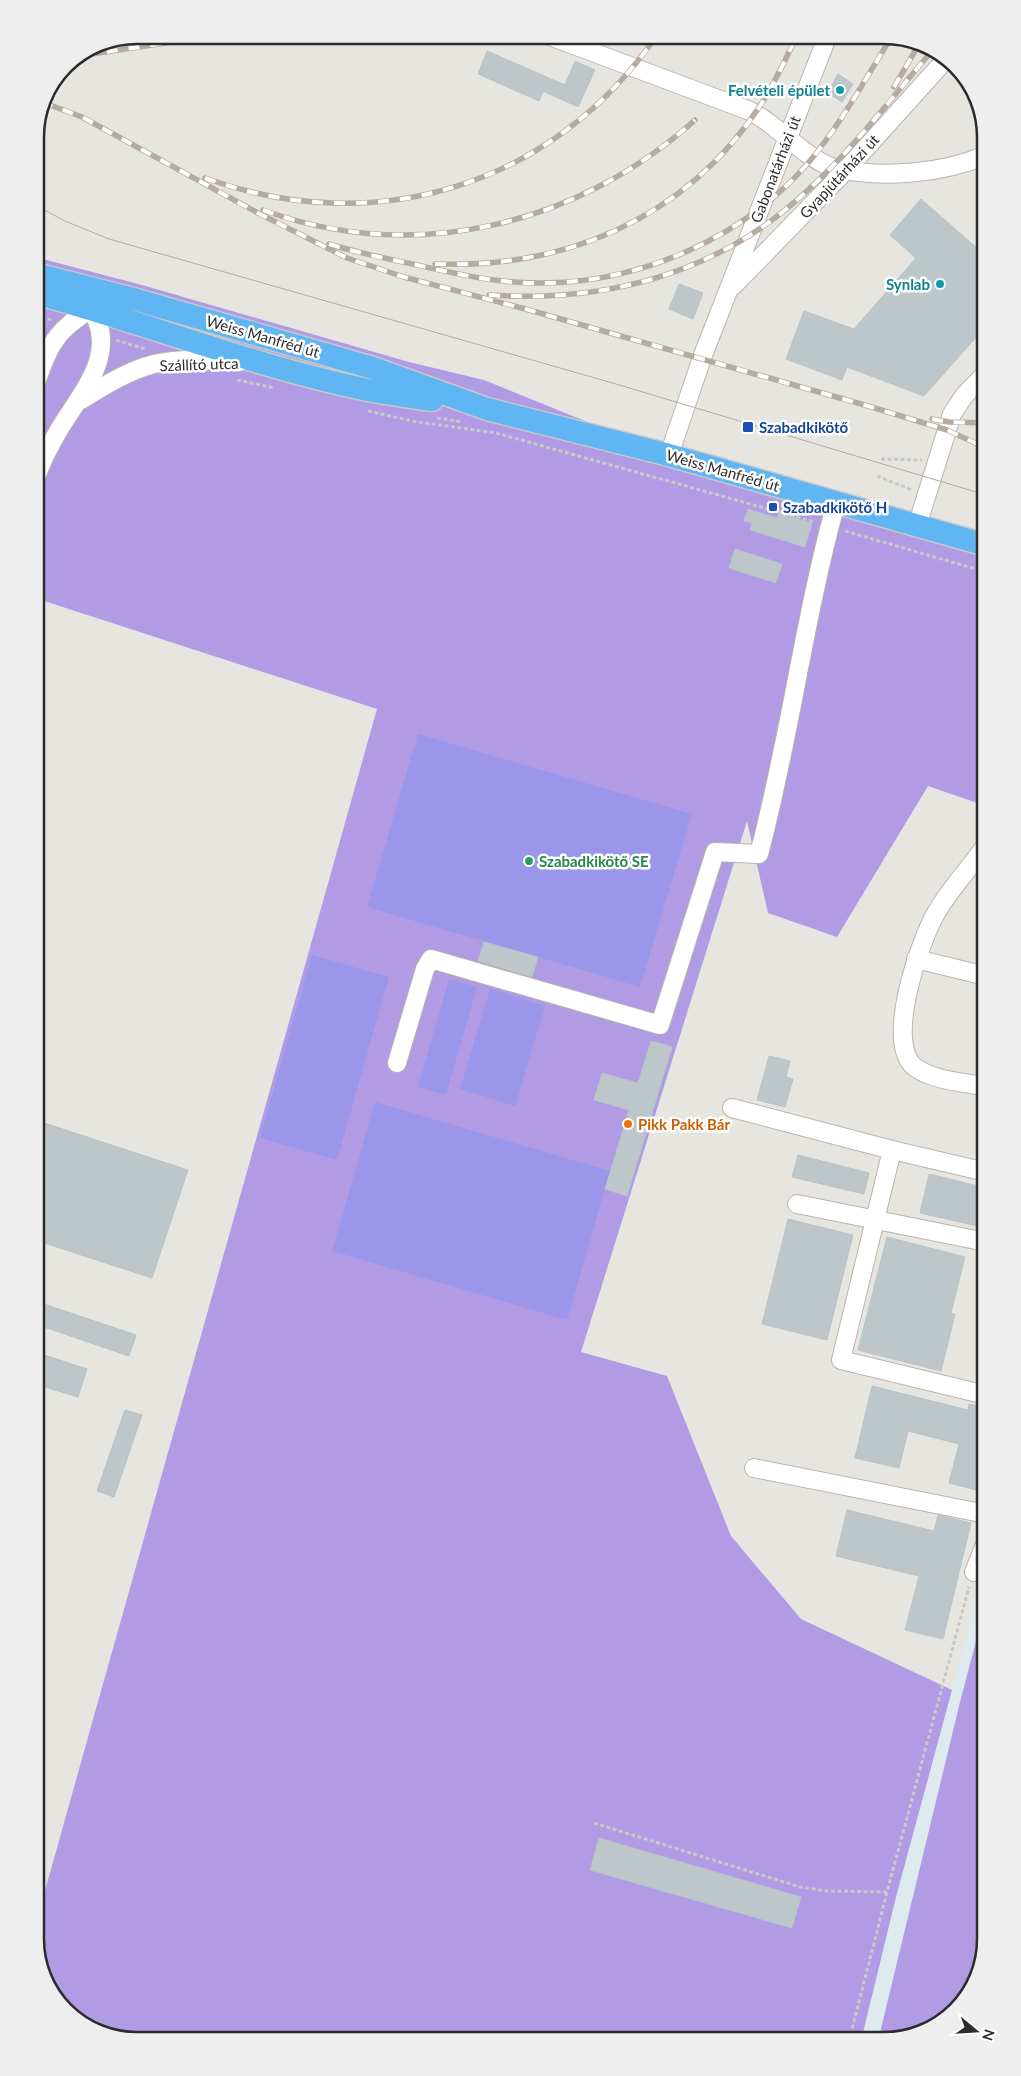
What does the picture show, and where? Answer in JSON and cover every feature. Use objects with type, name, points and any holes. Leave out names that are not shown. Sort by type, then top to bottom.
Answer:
[{"type":"main road","name":"Weiss Manfréd út","points":[[44,276],[137,300],[372,368],[487,408],[669,455],[977,543]]},
{"type":"main road","name":"Weiss Manfréd út","points":[[44,295],[92,308],[266,364],[368,390],[487,408]]},
{"type":"street","points":[[571,44],[737,105],[763,117],[787,138],[826,165],[846,170],[928,170],[962,164],[977,158]]},
{"type":"street","name":"Gabonatárházi út","points":[[669,455],[694,378],[824,44]]},
{"type":"street","name":"Gyapjútárházi út","points":[[725,297],[846,170],[942,64]]},
{"type":"street","points":[[68,283],[92,308]]},
{"type":"street","points":[[44,361],[50,345],[68,325],[92,308],[137,300]]},
{"type":"street","name":"Szállító utca","points":[[44,466],[48,449],[80,400],[97,368],[101,335],[92,308]]},
{"type":"street","name":"Szállító utca","points":[[80,400],[114,380],[154,364],[221,360],[266,364]]},
{"type":"street","points":[[916,526],[952,414],[964,396],[977,382]]},
{"type":"street","points":[[397,1063],[425,969],[431,959],[660,1025],[715,852],[759,854],[775,794],[829,526],[836,503]]},
{"type":"street","points":[[977,858],[936,913],[916,959],[902,1026],[905,1050],[915,1067],[934,1076],[977,1085]]},
{"type":"street","points":[[916,959],[977,974]]},
{"type":"street","points":[[732,1108],[892,1150],[977,1170]]},
{"type":"street","points":[[892,1150],[840,1360],[977,1394]]},
{"type":"street","points":[[797,1204],[977,1240]]},
{"type":"street","points":[[754,1468],[977,1512]]},
{"type":"street","points":[[974,1572],[977,1564]]},
{"type":"path","points":[[236,380],[280,389]]},
{"type":"path","points":[[364,410],[412,422],[496,433],[683,484],[829,526],[877,542],[977,570]]},
{"type":"path","points":[[920,468],[923,460],[929,453]]},
{"type":"path","points":[[882,459],[923,460]]},
{"type":"path","points":[[877,476],[913,491]]},
{"type":"path","points":[[908,495],[913,491],[915,483]]},
{"type":"path","points":[[877,542],[885,517]]},
{"type":"path","points":[[851,2032],[887,1892],[974,1572]]},
{"type":"path","points":[[594,1823],[800,1887],[827,1891],[887,1892]]},
{"type":"shaded area","points":[[137,44],[890,44],[908,47],[931,56],[958,80],[970,101],[977,131],[977,542],[669,455],[484,380],[409,362],[142,285],[44,259],[44,131],[47,113],[59,85],[76,67],[90,56],[113,47]]},
{"type":"shaded area","points":[[44,259],[142,285],[409,362],[484,380],[669,455],[977,542],[977,803],[928,786],[837,937],[768,913],[747,821],[581,1352],[667,1376],[731,1536],[801,1619],[952,1690],[896,1897],[863,2032],[131,2032],[101,2025],[80,2013],[63,1996],[51,1975],[45,1951],[44,1894],[377,709],[44,601]]},
{"type":"shaded area","points":[[44,601],[378,709],[44,1894]]},
{"type":"shaded area","name":"Szabadkikötő SE","points":[[418,734],[692,814],[640,987],[367,907]]},
{"type":"shaded area","points":[[929,785],[977,803],[977,1594],[952,1690],[802,1619],[731,1536],[667,1376],[581,1353],[748,820],[837,937]]},
{"type":"shaded area","points":[[312,955],[389,977],[337,1160],[260,1138]]},
{"type":"shaded area","points":[[449,979],[477,987],[446,1095],[418,1087]]},
{"type":"shaded area","points":[[490,989],[545,1006],[515,1106],[460,1089]]},
{"type":"shaded area","points":[[375,1102],[610,1171],[567,1320],[332,1251]]},
{"type":"shaded area","points":[[977,1637],[977,1939],[975,1957],[968,1980],[962,1991],[941,2013],[931,2020],[908,2029],[880,2032]]},
{"type":"building","points":[[487,51],[565,85],[575,61],[595,70],[578,107],[543,91],[539,101],[478,74]]},
{"type":"building","name":"Felvételi épület","points":[[838,74],[853,84],[842,102],[828,93]]},
{"type":"building","name":"Synlab","points":[[921,199],[977,248],[977,336],[924,396],[847,367],[842,380],[786,359],[804,311],[854,329],[916,258],[890,235]]},
{"type":"building","points":[[679,284],[703,293],[693,319],[669,309]]},
{"type":"building","points":[[748,509],[777,518],[779,513],[812,523],[805,547],[750,530],[752,523],[744,521]]},
{"type":"building","points":[[735,549],[782,564],[776,583],[729,568]]},
{"type":"building","points":[[484,942],[538,957],[532,977],[478,961]]},
{"type":"building","points":[[651,1041],[672,1047],[627,1196],[605,1189],[629,1110],[594,1100],[602,1073],[638,1083]]},
{"type":"building","points":[[769,1056],[790,1061],[786,1077],[793,1079],[785,1107],[757,1100]]},
{"type":"building","points":[[44,1123],[188,1170],[152,1278],[44,1243]]},
{"type":"building","points":[[798,1155],[869,1173],[864,1194],[792,1177]]},
{"type":"building","points":[[929,1174],[977,1186],[977,1226],[920,1213]]},
{"type":"building","points":[[788,1219],[853,1235],[827,1340],[762,1324]]},
{"type":"building","points":[[887,1237],[965,1257],[951,1313],[955,1314],[941,1371],[858,1350]]},
{"type":"building","points":[[44,1304],[136,1335],[129,1356],[44,1327]]},
{"type":"building","points":[[44,1355],[87,1369],[78,1397],[44,1387]]},
{"type":"building","points":[[872,1386],[968,1410],[969,1404],[977,1406],[977,1490],[949,1483],[959,1444],[908,1431],[899,1468],[855,1458]]},
{"type":"building","points":[[125,1410],[142,1415],[114,1497],[97,1491]]},
{"type":"building","points":[[847,1510],[934,1531],[938,1515],[971,1523],[943,1639],[905,1630],[919,1576],[836,1556]]},
{"type":"building","points":[[599,1838],[801,1897],[792,1928],[590,1870]]},
{"type":"tram line","points":[[44,210],[65,221],[109,239],[616,384],[977,492]]},
{"type":"railway","points":[[95,54],[159,44]]},
{"type":"railway","points":[[205,178],[269,196],[333,203],[396,200],[456,186],[514,163],[567,130],[615,87],[650,44]]},
{"type":"railway","points":[[435,264],[484,263],[531,257],[576,246],[619,229],[659,207],[696,179],[730,145],[765,98],[793,44]]},
{"type":"railway","points":[[329,244],[373,256],[462,275],[522,283],[575,281],[613,275],[650,265],[686,252],[721,234],[753,214],[783,189],[809,162],[832,132],[887,44]]},
{"type":"railway","points":[[894,87],[916,50]]},
{"type":"railway","points":[[489,295],[577,294],[619,287],[660,277],[700,262],[738,243],[774,219],[825,174],[857,140],[929,55]]},
{"type":"railway","points":[[50,105],[82,117],[258,213],[347,258],[404,277],[529,310],[868,406],[947,430],[977,444]]},
{"type":"railway","points":[[263,210],[320,226],[378,234],[435,234],[491,225],[546,210],[599,187],[649,157],[695,120]]},
{"type":"railway","points":[[932,419],[949,422],[977,423]]},
{"type":"place","name":"Felvételi épület","points":[[840,90]]},
{"type":"place","name":"Synlab","points":[[940,284]]},
{"type":"place","name":"Szabadkikötő","points":[[748,427]]},
{"type":"place","name":"Szabadkikötő H","points":[[773,507]]},
{"type":"place","name":"Szabadkikötő SE","points":[[529,861]]},
{"type":"place","name":"Pikk Pakk Bár","points":[[628,1124]]}]
